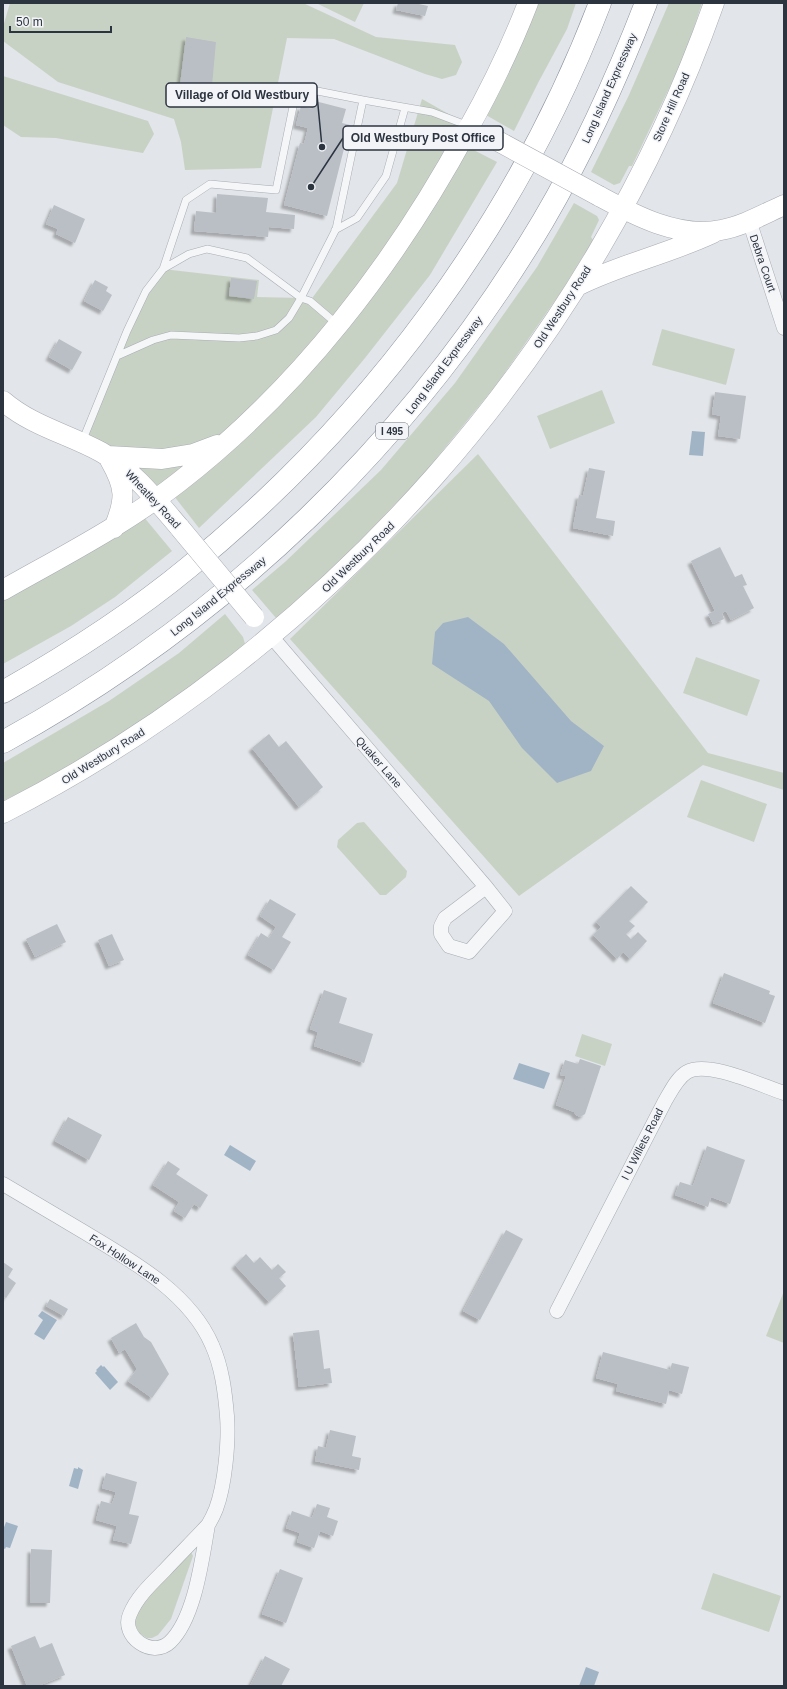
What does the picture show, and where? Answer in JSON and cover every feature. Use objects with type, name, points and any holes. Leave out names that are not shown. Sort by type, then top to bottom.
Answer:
[{"type":"highway","points":[[3,692],[95,636],[189,567],[260,506],[294,473],[361,401],[397,357],[446,291],[502,204],[548,121],[570,77],[600,3]]},
{"type":"highway","name":"Long Island Expressway","points":[[3,742],[62,709],[104,682],[189,621],[265,558],[303,523],[337,490],[404,418],[464,341],[515,266],[544,219],[592,128],[624,58],[646,3]]},
{"type":"main road","points":[[3,590],[114,528],[156,500],[229,441],[296,373],[338,324],[403,237],[435,187],[470,126],[505,58],[528,3]]},
{"type":"main road","name":"Store Hill Road","points":[[622,208],[669,113],[699,44],[714,3]]},
{"type":"main road","points":[[470,126],[642,218],[667,226],[705,231],[720,230]]},
{"type":"main road","points":[[577,286],[603,274],[680,247],[784,205]]},
{"type":"main road","name":"Old Westbury Road","points":[[3,813],[58,784],[124,745],[212,683],[271,636],[352,564],[430,482],[502,393],[547,332],[577,286],[622,208]]},
{"type":"main road","name":"Wheatley Road","points":[[3,401],[29,419],[108,456],[133,476],[156,500],[271,636]]},
{"type":"main road","points":[[108,456],[151,459],[173,458],[193,454],[229,441]]},
{"type":"main road","points":[[108,456],[119,476],[124,499],[114,528]]},
{"type":"street","name":"Debra Court","points":[[749,220],[784,328]]},
{"type":"street","name":"Quaker Lane","points":[[271,636],[486,888],[505,911],[468,952],[450,946],[441,934],[441,926],[445,918],[486,888]]},
{"type":"street","name":"I U Willets Road","points":[[557,1311],[672,1088],[686,1073],[694,1069],[710,1068],[784,1093]]},
{"type":"street","name":"Fox Hollow Lane","points":[[3,1184],[109,1247],[164,1284],[196,1318],[212,1344],[225,1386],[228,1431],[222,1481],[216,1509],[208,1525],[198,1583],[181,1628],[170,1642],[163,1647],[151,1647],[141,1644],[133,1637],[127,1624],[129,1615],[137,1600],[208,1525]]},
{"type":"lane","points":[[82,443],[117,356],[146,291],[163,269],[186,200],[210,184],[276,190],[297,87],[432,112],[470,126]]},
{"type":"lane","points":[[117,356],[153,340],[171,335],[239,338],[257,336],[276,330],[289,318],[336,230],[363,100]]},
{"type":"lane","points":[[336,230],[357,218],[386,176],[405,108]]},
{"type":"lane","points":[[163,269],[189,254],[207,248],[247,258],[301,298],[310,301],[338,324]]},
{"type":"green space","points":[[10,3],[303,3],[376,37],[455,45],[462,62],[456,75],[442,79],[425,74],[334,39],[287,38],[261,168],[185,170],[181,142],[174,119],[58,82],[3,41],[3,27]]},
{"type":"green space","points":[[316,3],[364,3],[355,22]]},
{"type":"green space","points":[[536,3],[576,3],[567,29],[514,131],[486,115]]},
{"type":"green space","points":[[669,3],[702,3],[685,55],[632,166],[629,166],[620,183],[614,185],[591,172],[629,95]]},
{"type":"green space","points":[[3,76],[148,121],[154,134],[143,153],[56,138],[21,137],[3,125]]},
{"type":"green space","points":[[422,99],[470,126],[338,324],[156,500],[82,443],[146,291],[163,269],[259,280],[257,297],[301,298],[310,301],[397,183]]},
{"type":"green space","points":[[466,146],[497,162],[430,275],[365,358],[316,417],[199,528],[174,496],[244,438]]},
{"type":"green space","points":[[574,203],[597,216],[599,220],[591,237],[593,240],[561,292],[497,384],[422,476],[331,571],[276,618],[252,590],[285,562],[381,470],[455,383],[537,267]]},
{"type":"green space","points":[[662,329],[735,349],[726,385],[652,365]]},
{"type":"green space","points":[[602,390],[615,423],[550,449],[537,416]]},
{"type":"green space","points":[[478,454],[708,753],[784,773],[784,790],[703,765],[519,896],[290,639]]},
{"type":"green space","points":[[143,516],[172,551],[115,597],[71,626],[3,664],[3,599]]},
{"type":"green space","points":[[225,614],[243,637],[245,644],[162,708],[58,773],[3,801],[3,763],[109,701],[179,653]]},
{"type":"green space","points":[[696,657],[760,680],[747,716],[683,693]]},
{"type":"green space","points":[[701,780],[767,804],[754,842],[687,817]]},
{"type":"green space","points":[[364,822],[407,871],[406,877],[386,895],[380,895],[337,847],[338,840],[357,823]]},
{"type":"green space","points":[[582,1034],[612,1044],[605,1066],[575,1056]]},
{"type":"green space","points":[[784,1291],[784,1343],[766,1336]]},
{"type":"green space","points":[[191,1552],[193,1556],[171,1619],[158,1635],[152,1638],[147,1638],[140,1634],[134,1623],[136,1609]]},
{"type":"green space","points":[[713,1573],[781,1596],[769,1632],[701,1609]]},
{"type":"water","points":[[692,431],[705,432],[703,456],[689,455]]},
{"type":"water","points":[[468,617],[504,644],[571,721],[604,746],[591,771],[557,783],[522,748],[489,701],[432,664],[435,632],[443,623]]},
{"type":"water","points":[[519,1063],[550,1073],[544,1089],[513,1079]]},
{"type":"water","points":[[230,1145],[256,1161],[250,1171],[224,1155]]},
{"type":"water","points":[[42,1311],[57,1320],[44,1340],[34,1334],[43,1320],[38,1316]]},
{"type":"water","points":[[101,1365],[103,1367],[104,1366],[118,1382],[110,1390],[95,1373]]},
{"type":"water","points":[[78,1467],[83,1470],[78,1489],[69,1486],[74,1468],[78,1469]]},
{"type":"water","points":[[6,1522],[18,1526],[10,1548],[6,1547],[5,1549],[3,1548],[3,1530]]},
{"type":"water","points":[[586,1667],[599,1672],[594,1686],[579,1686]]},
{"type":"building","points":[[398,3],[419,3],[428,6],[425,16],[396,10]]},
{"type":"building","points":[[186,37],[216,42],[211,97],[179,93]]},
{"type":"building","points":[[315,101],[346,109],[342,123],[350,125],[327,216],[284,205],[300,143],[304,144],[308,128],[296,125],[301,106],[313,109]]},
{"type":"building","points":[[217,194],[268,198],[266,212],[295,215],[294,229],[269,227],[268,237],[194,231],[196,211],[216,213]]},
{"type":"building","points":[[54,205],[85,219],[75,243],[56,234],[58,229],[46,224]]},
{"type":"building","points":[[231,278],[257,281],[254,299],[229,296]]},
{"type":"building","points":[[95,280],[108,287],[106,291],[112,295],[103,311],[84,301]]},
{"type":"building","points":[[59,339],[82,352],[72,370],[49,357]]},
{"type":"building","points":[[715,392],[746,396],[740,439],[718,436],[721,416],[712,414]]},
{"type":"building","points":[[589,468],[605,471],[596,518],[615,521],[613,536],[573,528],[579,495],[583,496]]},
{"type":"building","points":[[720,547],[735,577],[742,574],[747,585],[743,586],[754,608],[731,620],[726,611],[722,613],[724,619],[713,624],[708,614],[715,611],[691,561]]},
{"type":"building","points":[[269,734],[279,747],[286,741],[323,787],[299,807],[252,748]]},
{"type":"building","points":[[631,886],[648,902],[629,921],[635,926],[626,934],[631,939],[638,932],[647,941],[630,959],[623,952],[617,959],[593,935],[601,927],[596,922]]},
{"type":"building","points":[[270,899],[296,914],[282,937],[291,942],[274,970],[248,955],[261,933],[269,938],[276,927],[260,916]]},
{"type":"building","points":[[57,924],[66,942],[35,957],[26,939]]},
{"type":"building","points":[[112,934],[124,960],[109,966],[98,940]]},
{"type":"building","points":[[724,973],[770,991],[769,994],[775,996],[765,1023],[713,1003]]},
{"type":"building","points":[[324,990],[347,998],[339,1023],[373,1034],[364,1063],[314,1046],[318,1032],[310,1029]]},
{"type":"building","points":[[580,1059],[601,1066],[585,1114],[580,1117],[574,1112],[556,1105],[566,1076],[560,1075],[565,1060],[578,1064]]},
{"type":"building","points":[[68,1117],[102,1135],[89,1160],[55,1141]]},
{"type":"building","points":[[707,1146],[745,1160],[730,1204],[711,1197],[708,1207],[675,1195],[680,1182],[693,1186]]},
{"type":"building","points":[[168,1161],[180,1169],[176,1174],[208,1195],[200,1208],[194,1204],[185,1218],[174,1211],[179,1202],[153,1185]]},
{"type":"building","points":[[506,1230],[523,1239],[480,1320],[463,1311]]},
{"type":"building","points":[[246,1254],[254,1263],[260,1257],[272,1270],[278,1264],[286,1272],[279,1278],[286,1286],[269,1302],[235,1265]]},
{"type":"building","points":[[3,1262],[13,1269],[8,1277],[16,1283],[6,1298],[3,1296]]},
{"type":"building","points":[[50,1299],[68,1309],[64,1316],[46,1306]]},
{"type":"building","points":[[136,1323],[144,1337],[151,1342],[169,1374],[152,1398],[128,1381],[137,1369],[125,1349],[119,1353],[111,1338]]},
{"type":"building","points":[[319,1330],[324,1369],[330,1368],[332,1383],[299,1387],[293,1333]]},
{"type":"building","points":[[603,1352],[670,1370],[672,1363],[689,1367],[682,1394],[669,1390],[666,1404],[616,1391],[618,1384],[596,1378]]},
{"type":"building","points":[[330,1430],[356,1436],[352,1456],[361,1458],[359,1470],[315,1461],[318,1446],[326,1448]]},
{"type":"building","points":[[106,1473],[137,1482],[129,1514],[139,1516],[131,1544],[113,1540],[117,1526],[96,1520],[101,1501],[112,1504],[116,1492],[102,1488]]},
{"type":"building","points":[[317,1504],[330,1508],[327,1517],[338,1521],[333,1536],[320,1531],[314,1548],[297,1542],[300,1533],[286,1528],[292,1511],[312,1518]]},
{"type":"building","points":[[31,1549],[52,1550],[50,1603],[30,1603]]},
{"type":"building","points":[[280,1569],[303,1578],[286,1623],[262,1614]]},
{"type":"building","points":[[35,1636],[40,1648],[52,1643],[65,1675],[38,1686],[27,1686],[11,1646]]},
{"type":"building","points":[[265,1656],[290,1669],[281,1686],[250,1686]]},
{"type":"place","name":"Village of Old Westbury","points":[[322,147]]},
{"type":"place","name":"Old Westbury Post Office","points":[[311,187]]}]
